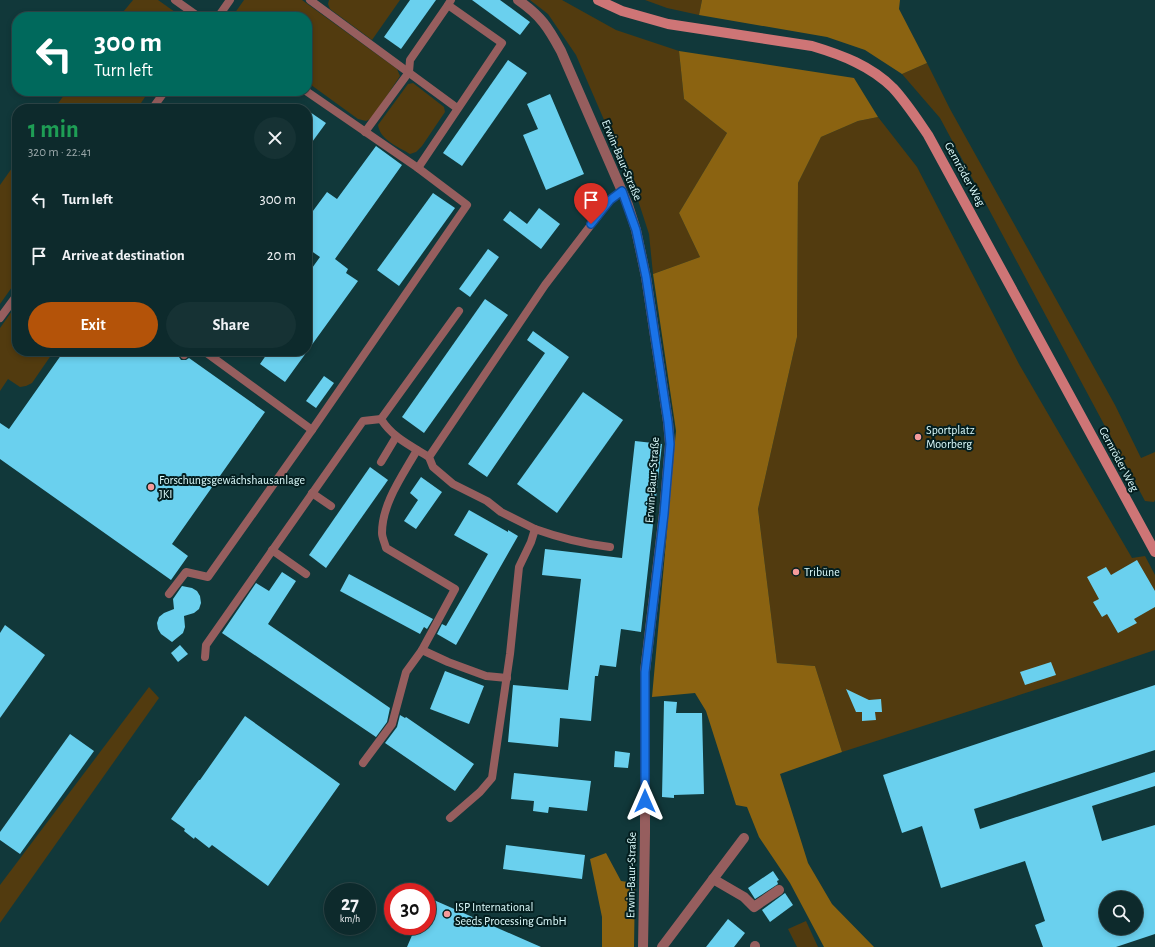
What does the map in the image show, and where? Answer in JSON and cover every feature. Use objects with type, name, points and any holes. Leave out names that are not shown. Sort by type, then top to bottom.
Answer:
[{"type":"main road","name":"Gernröder Weg","points":[[598,0],[622,11],[668,24],[812,46],[833,52],[857,62],[893,88],[910,109],[932,142],[1155,552]]},
{"type":"street","name":"Erwin-Baur-Straße","points":[[518,0],[532,10],[548,27],[561,51],[622,191],[636,230],[646,277],[668,422],[670,444],[664,514],[645,672],[643,947]]},
{"type":"street","points":[[662,947],[744,838]]},
{"type":"street","points":[[713,879],[744,897],[754,907],[780,890]]},
{"type":"lane","points":[[175,0],[192,12]]},
{"type":"lane","points":[[222,12],[230,0]]},
{"type":"lane","points":[[310,0],[321,3],[457,108]]},
{"type":"lane","points":[[365,132],[409,72],[410,60],[450,2],[502,44],[457,108],[418,168]]},
{"type":"lane","points":[[169,594],[186,572],[208,576],[312,430],[467,205],[418,168],[312,95]]},
{"type":"lane","points":[[429,458],[545,285],[610,200],[622,191]]},
{"type":"lane","points":[[0,318],[12,302]]},
{"type":"lane","points":[[205,657],[206,645],[363,421],[381,419],[459,311]]},
{"type":"lane","points":[[211,356],[312,430]]},
{"type":"lane","points":[[381,419],[386,427],[396,437],[429,458],[433,467],[453,484],[487,500],[502,512],[535,529],[561,538],[610,547]]},
{"type":"lane","points":[[381,462],[396,437]]},
{"type":"lane","points":[[363,763],[392,724],[406,672],[422,650],[455,589],[386,548],[382,534],[384,517],[392,495],[417,450]]},
{"type":"lane","points":[[312,493],[331,506]]},
{"type":"lane","points":[[450,818],[480,792],[492,778],[507,678],[519,567],[531,542],[535,529]]},
{"type":"lane","points":[[272,550],[306,574]]},
{"type":"lane","points":[[422,650],[448,662],[486,676],[507,678]]},
{"type":"shaded area","points":[[133,0],[158,0],[175,12],[123,12]]},
{"type":"shaded area","points":[[244,0],[302,0],[397,69],[400,76],[372,118],[366,121],[358,119],[312,86],[312,12],[236,12]]},
{"type":"shaded area","points":[[329,0],[400,0],[372,40],[330,9],[328,4]]},
{"type":"shaded area","points":[[530,0],[562,0],[616,30],[679,51],[684,99],[727,133],[679,213],[700,257],[653,274],[649,234],[636,194],[576,55],[548,14]]},
{"type":"shaded area","points":[[645,0],[702,0],[699,15],[667,8]]},
{"type":"shaded area","points":[[702,0],[900,0],[899,9],[927,63],[902,74],[865,50],[827,37],[699,15]]},
{"type":"shaded area","points":[[679,51],[854,78],[878,117],[858,121],[821,137],[798,183],[797,337],[758,509],[777,663],[815,666],[842,752],[780,774],[808,863],[832,904],[874,947],[824,947],[790,883],[759,837],[747,807],[736,805],[706,711],[695,693],[652,697],[676,431],[653,274],[700,257],[679,213],[727,133],[684,99]]},
{"type":"shaded area","points":[[927,63],[950,109],[1115,405],[1141,458],[1155,452],[1154,502],[1145,501],[940,118],[902,74]]},
{"type":"shaded area","points":[[413,83],[444,107],[445,112],[422,146],[416,152],[410,154],[386,139],[379,130],[378,125],[408,84]]},
{"type":"shaded area","points":[[63,96],[146,96],[140,104],[58,104]]},
{"type":"shaded area","name":"Sportplatz Moorberg","points":[[878,117],[917,167],[1019,364],[1132,558],[1145,556],[1155,575],[1155,650],[842,752],[815,666],[777,663],[758,509],[797,337],[798,183],[821,137],[858,121]]},
{"type":"shaded area","points":[[12,168],[12,287],[0,304],[0,185]]},
{"type":"shaded area","points":[[12,311],[12,356],[51,356],[32,383],[20,387],[8,379],[0,391],[0,328]]},
{"type":"shaded area","points":[[149,687],[159,698],[0,923],[0,885]]},
{"type":"shaded area","points":[[606,853],[621,881],[635,883],[634,947],[602,947],[602,917],[590,859]]},
{"type":"shaded area","points":[[806,921],[818,947],[797,947],[788,929]]},
{"type":"building","points":[[410,0],[436,0],[401,49],[384,37]]},
{"type":"building","points":[[472,0],[500,0],[530,22],[520,35]]},
{"type":"building","points":[[508,60],[527,73],[462,166],[443,153]]},
{"type":"building","points":[[550,94],[584,174],[546,190],[523,135],[538,129],[527,104]]},
{"type":"building","points":[[312,113],[326,123],[312,142]]},
{"type":"building","points":[[376,146],[402,165],[335,259],[348,269],[346,273],[358,281],[312,345],[312,268],[320,257],[312,251],[312,212],[327,192],[337,199]]},
{"type":"building","points":[[433,193],[455,208],[399,286],[377,270]]},
{"type":"building","points":[[539,208],[560,224],[541,249],[503,220],[510,211],[527,224]]},
{"type":"building","points":[[488,249],[499,257],[470,297],[459,289]]},
{"type":"building","points":[[485,299],[508,315],[424,433],[402,417]]},
{"type":"building","points":[[533,331],[569,357],[487,477],[468,464],[545,353],[527,340]]},
{"type":"building","name":"Forschungsgewächshausanlage JKI","points":[[60,356],[179,356],[181,360],[186,360],[189,358],[265,412],[172,544],[188,556],[171,580],[0,459],[0,423],[9,429]]},
{"type":"building","points":[[266,356],[304,356],[285,382],[260,364]]},
{"type":"building","points":[[324,376],[334,383],[316,408],[306,401]]},
{"type":"building","points":[[583,392],[623,420],[557,513],[517,484]]},
{"type":"building","points":[[635,441],[662,444],[641,632],[621,629],[616,667],[600,665],[598,676],[595,676],[591,721],[560,718],[558,747],[508,742],[513,685],[568,690],[581,579],[542,575],[545,549],[622,558]]},
{"type":"building","points":[[370,467],[388,480],[326,568],[309,555]]},
{"type":"building","points":[[421,477],[442,492],[416,529],[404,521],[418,500],[410,493]]},
{"type":"building","points":[[469,510],[518,536],[456,645],[437,634],[442,624],[446,626],[488,554],[454,535]]},
{"type":"building","points":[[1137,560],[1155,591],[1155,607],[1134,619],[1137,623],[1118,633],[1107,614],[1102,617],[1093,602],[1099,599],[1087,577],[1106,567],[1111,575]]},
{"type":"building","points":[[282,572],[296,581],[268,624],[390,708],[387,722],[376,737],[222,633],[256,583],[269,591]]},
{"type":"building","points":[[349,574],[433,619],[427,629],[424,627],[420,634],[340,591]]},
{"type":"building","points":[[182,586],[192,588],[197,591],[200,596],[201,603],[199,609],[194,613],[184,616],[185,627],[183,633],[172,642],[161,634],[157,623],[159,617],[174,609],[173,599]]},
{"type":"building","points":[[5,625],[45,655],[0,718],[0,633]]},
{"type":"building","points":[[180,645],[188,654],[178,662],[171,653]]},
{"type":"building","points":[[1051,662],[1056,675],[1025,685],[1020,672]]},
{"type":"building","points":[[445,671],[484,686],[469,724],[430,709]]},
{"type":"building","points":[[1155,685],[1155,750],[974,809],[980,829],[1155,772],[1155,786],[1092,806],[1102,841],[1155,825],[1155,934],[1116,947],[1043,947],[1035,925],[1045,921],[1025,861],[941,888],[922,826],[902,833],[883,775]]},
{"type":"building","points":[[846,689],[869,700],[881,699],[882,712],[875,712],[876,720],[862,721],[862,712],[856,712]]},
{"type":"building","points":[[664,701],[677,702],[676,713],[702,713],[704,794],[674,795],[674,798],[662,797]]},
{"type":"building","points":[[400,715],[405,718],[406,717],[474,764],[455,791],[385,743],[397,727]]},
{"type":"building","points":[[245,716],[340,784],[268,886],[212,845],[209,848],[195,837],[194,839],[184,831],[185,829],[171,819]]},
{"type":"building","points":[[70,734],[94,751],[20,854],[0,840],[0,832]]},
{"type":"building","points":[[615,751],[630,753],[628,768],[614,767]]},
{"type":"building","points":[[514,773],[591,781],[587,811],[549,807],[548,813],[533,811],[534,801],[511,799]]},
{"type":"building","points":[[506,845],[585,855],[582,879],[503,869]]},
{"type":"building","points":[[773,871],[779,880],[777,881],[778,884],[755,899],[748,888]]},
{"type":"building","points":[[785,893],[793,905],[770,922],[762,910]]},
{"type":"building","name":"ISP International Seeds Processing GmbH","points":[[436,901],[541,947],[407,947],[412,935],[436,935]]},
{"type":"building","points":[[728,919],[745,933],[734,947],[706,947]]},
{"type":"place","name":"Sportplatz Moorberg","points":[[918,437]]},
{"type":"place","name":"Forschungsgewächshausanlage JKI","points":[[151,487]]},
{"type":"place","name":"Tribüne","points":[[796,572]]},
{"type":"place","name":"ISP International Seeds Processing GmbH","points":[[447,914]]},
{"type":"route","points":[[591,224],[610,200],[622,191],[628,204],[636,230],[646,277],[668,422],[670,444],[664,514],[645,672],[645,801]]}]
